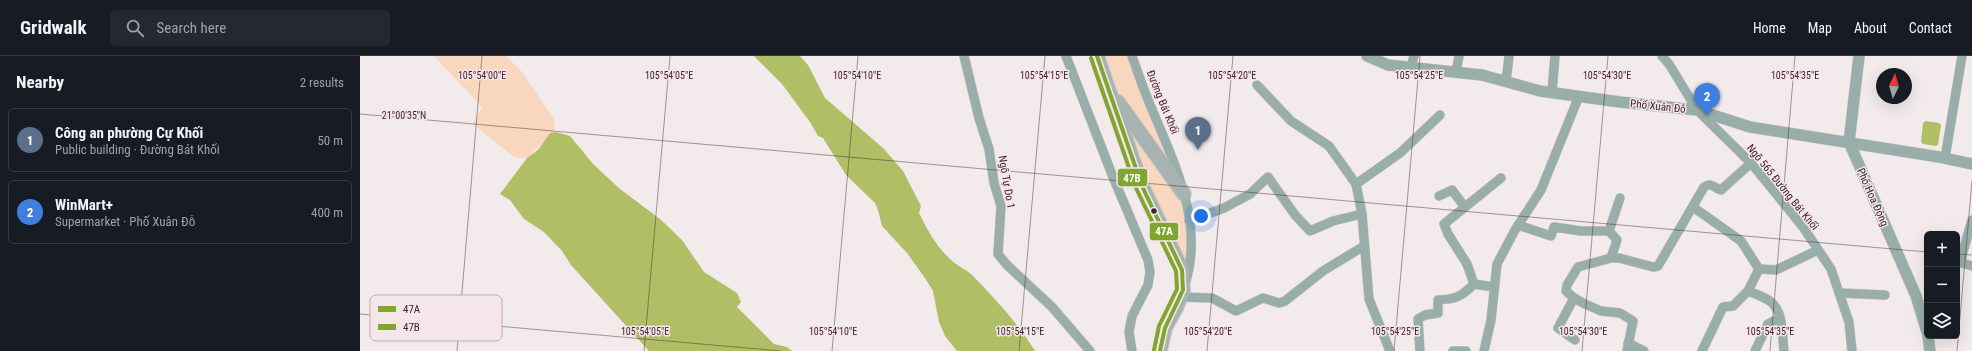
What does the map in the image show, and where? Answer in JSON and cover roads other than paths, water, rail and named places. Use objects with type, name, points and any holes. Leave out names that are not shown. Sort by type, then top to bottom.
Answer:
[{"type":"main road","points":[[1097,56],[1142,186],[1182,270],[1183,290],[1165,328],[1160,351]]},
{"type":"main road","points":[[1110,90],[1184,194]]},
{"type":"street","name":"Ngõ Tự Do 1","points":[[964,56],[979,118],[989,149],[994,183],[1001,206],[998,254],[1007,265],[1052,307],[1070,330],[1090,351]]},
{"type":"street","points":[[1066,56],[1113,177],[1148,260],[1150,272],[1148,285],[1132,316],[1129,332],[1132,351]]},
{"type":"street","name":"Đường Bát Khối","points":[[1133,56],[1150,106],[1178,171],[1184,194],[1189,221],[1192,261],[1188,278],[1180,297]]},
{"type":"street","name":"Phố Xuân Đỗ","points":[[1367,56],[1388,65],[1482,76],[1552,92],[1579,96],[1697,110],[1750,126],[1946,158],[1972,164]]},
{"type":"street","points":[[1411,68],[1414,56]]},
{"type":"street","points":[[1456,72],[1459,56]]},
{"type":"street","points":[[1506,82],[1508,56]]},
{"type":"street","points":[[1552,92],[1555,56]]},
{"type":"street","name":"Ngõ 565 Đường Bát Khối","points":[[1662,56],[1669,64],[1697,110],[1751,163],[1803,227],[1831,269],[1849,322],[1852,351]]},
{"type":"street","name":"Phố Hoa Động","points":[[1859,56],[1849,142],[1916,296],[1924,322]]},
{"type":"street","points":[[1946,158],[1962,56]]},
{"type":"street","points":[[1257,85],[1291,121],[1329,146],[1356,184],[1362,214],[1369,299],[1390,351]]},
{"type":"street","points":[[1484,351],[1491,320],[1497,264],[1518,225],[1541,190],[1579,96]]},
{"type":"street","points":[[1356,184],[1400,153],[1440,115]]},
{"type":"street","points":[[1856,159],[1866,145]]},
{"type":"street","points":[[1644,351],[1628,347],[1633,321],[1620,313],[1601,311],[1592,308],[1574,298],[1566,290],[1567,285],[1578,267],[1611,258],[1619,258],[1653,267],[1658,266],[1704,186],[1713,184],[1721,190],[1751,163]]},
{"type":"street","points":[[1189,221],[1224,208],[1250,194],[1268,177],[1295,215],[1310,231],[1333,221],[1362,214]]},
{"type":"street","points":[[1474,284],[1467,264],[1448,234],[1444,224],[1464,206],[1500,178]]},
{"type":"street","points":[[1439,196],[1452,190],[1464,206]]},
{"type":"street","points":[[1609,230],[1620,198]]},
{"type":"street","points":[[1693,207],[1741,241],[1759,268],[1776,270],[1818,250]]},
{"type":"street","points":[[1972,220],[1960,264],[1972,266]]},
{"type":"street","points":[[1518,225],[1551,236],[1554,227],[1581,231],[1609,230]]},
{"type":"street","points":[[1609,230],[1617,240],[1611,258]]},
{"type":"street","points":[[1180,297],[1212,298],[1236,311],[1263,298],[1279,303],[1285,301],[1323,271],[1364,246]]},
{"type":"street","points":[[1702,351],[1723,308],[1733,306],[1748,291],[1759,268]]},
{"type":"street","points":[[1474,284],[1494,287]]},
{"type":"street","points":[[1420,351],[1418,319],[1425,315],[1438,313],[1438,300],[1450,300],[1463,296],[1474,284]]},
{"type":"street","points":[[1748,291],[1771,302],[1780,318],[1784,351]]},
{"type":"street","points":[[1839,293],[1884,295]]},
{"type":"street","points":[[1574,298],[1558,328],[1574,340]]},
{"type":"street","points":[[1755,351],[1768,324],[1780,318]]},
{"type":"street","points":[[1928,339],[1930,351]]},
{"type":"street","points":[[1453,351],[1466,351]]},
{"type":"place","name":"WinMart+","points":[[1707,116]]},
{"type":"place","name":"Công an phường Cự Khối","points":[[1198,150]]}]
